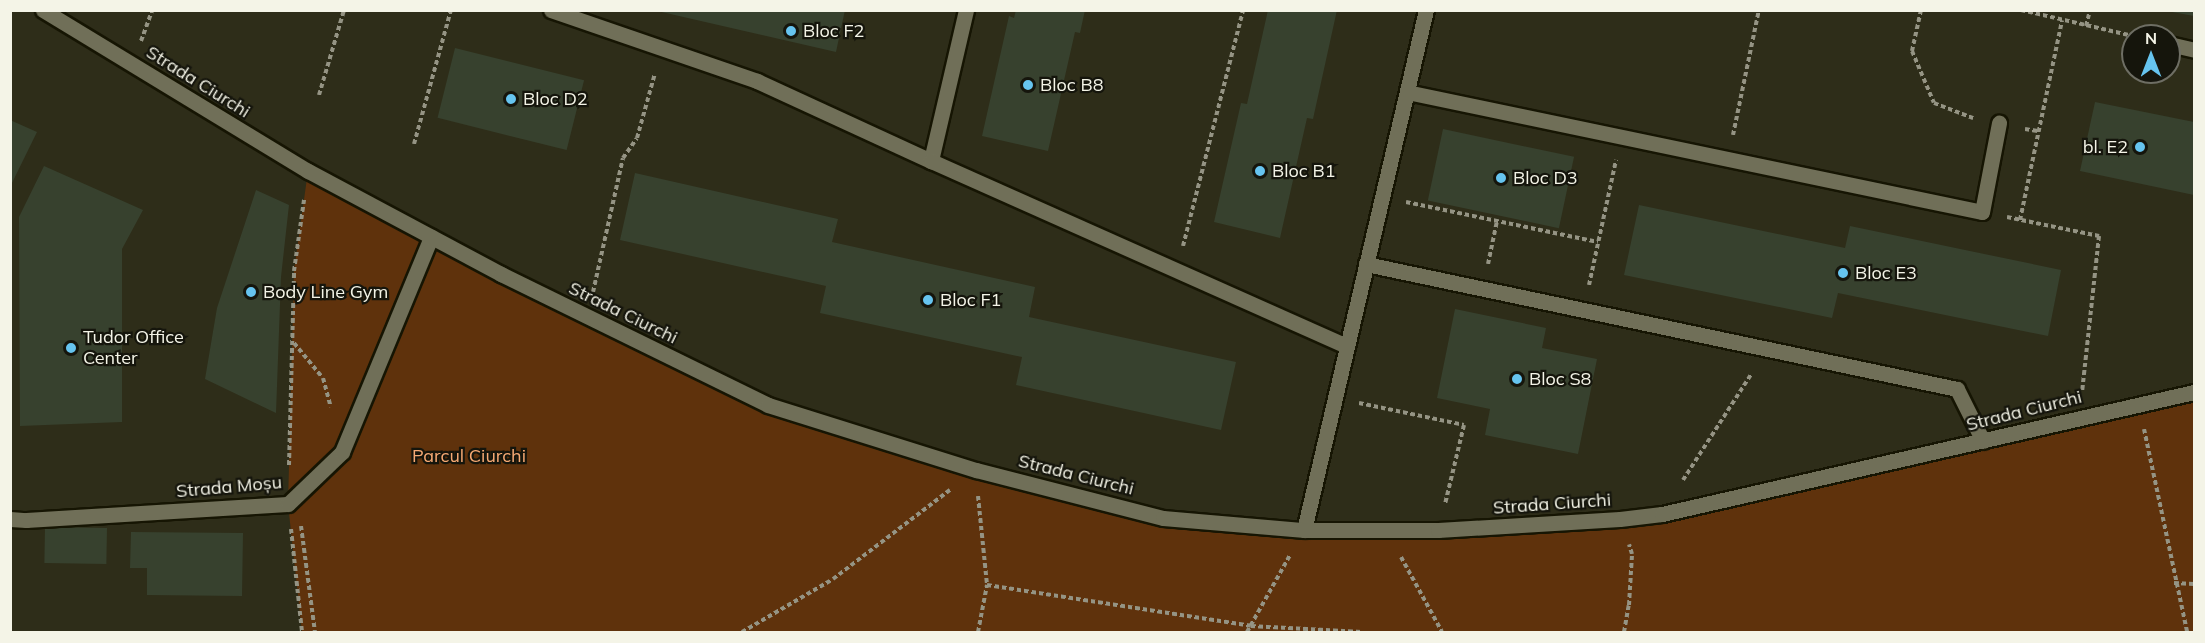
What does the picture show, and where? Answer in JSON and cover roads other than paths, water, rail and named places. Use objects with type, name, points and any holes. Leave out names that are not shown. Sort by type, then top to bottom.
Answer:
[{"type":"street","name":"Strada Ciurchi","points":[[43,10],[308,171],[587,317],[768,405],[976,470],[1163,518],[1304,531],[1438,531],[1662,514],[2194,392]]},
{"type":"street","points":[[551,10],[662,46],[757,81],[1347,346]]},
{"type":"street","points":[[931,161],[966,10]]},
{"type":"street","points":[[1304,531],[1426,10]]},
{"type":"street","points":[[1407,92],[1982,212],[1999,123]]},
{"type":"street","name":"Strada Moșu","points":[[18,520],[288,504],[342,452],[431,237]]},
{"type":"street","points":[[1366,264],[1957,389],[1983,441]]},
{"type":"place","name":"Bloc F2","points":[[791,31]]},
{"type":"place","name":"Bloc B8","points":[[1028,85]]},
{"type":"place","name":"Bloc D2","points":[[511,99]]},
{"type":"place","name":"bl. E2","points":[[2140,147]]},
{"type":"place","name":"Bloc B1","points":[[1260,171]]},
{"type":"place","name":"Bloc D3","points":[[1501,178]]},
{"type":"place","name":"Bloc E3","points":[[1843,273]]},
{"type":"place","name":"Body Line Gym","points":[[251,292]]},
{"type":"place","name":"Bloc F1","points":[[928,300]]},
{"type":"place","name":"Tudor Office Center","points":[[71,348]]},
{"type":"place","name":"Bloc S8","points":[[1517,379]]},
{"type":"park label","name":"Parcul Ciurchi","points":[[469,456]]}]
